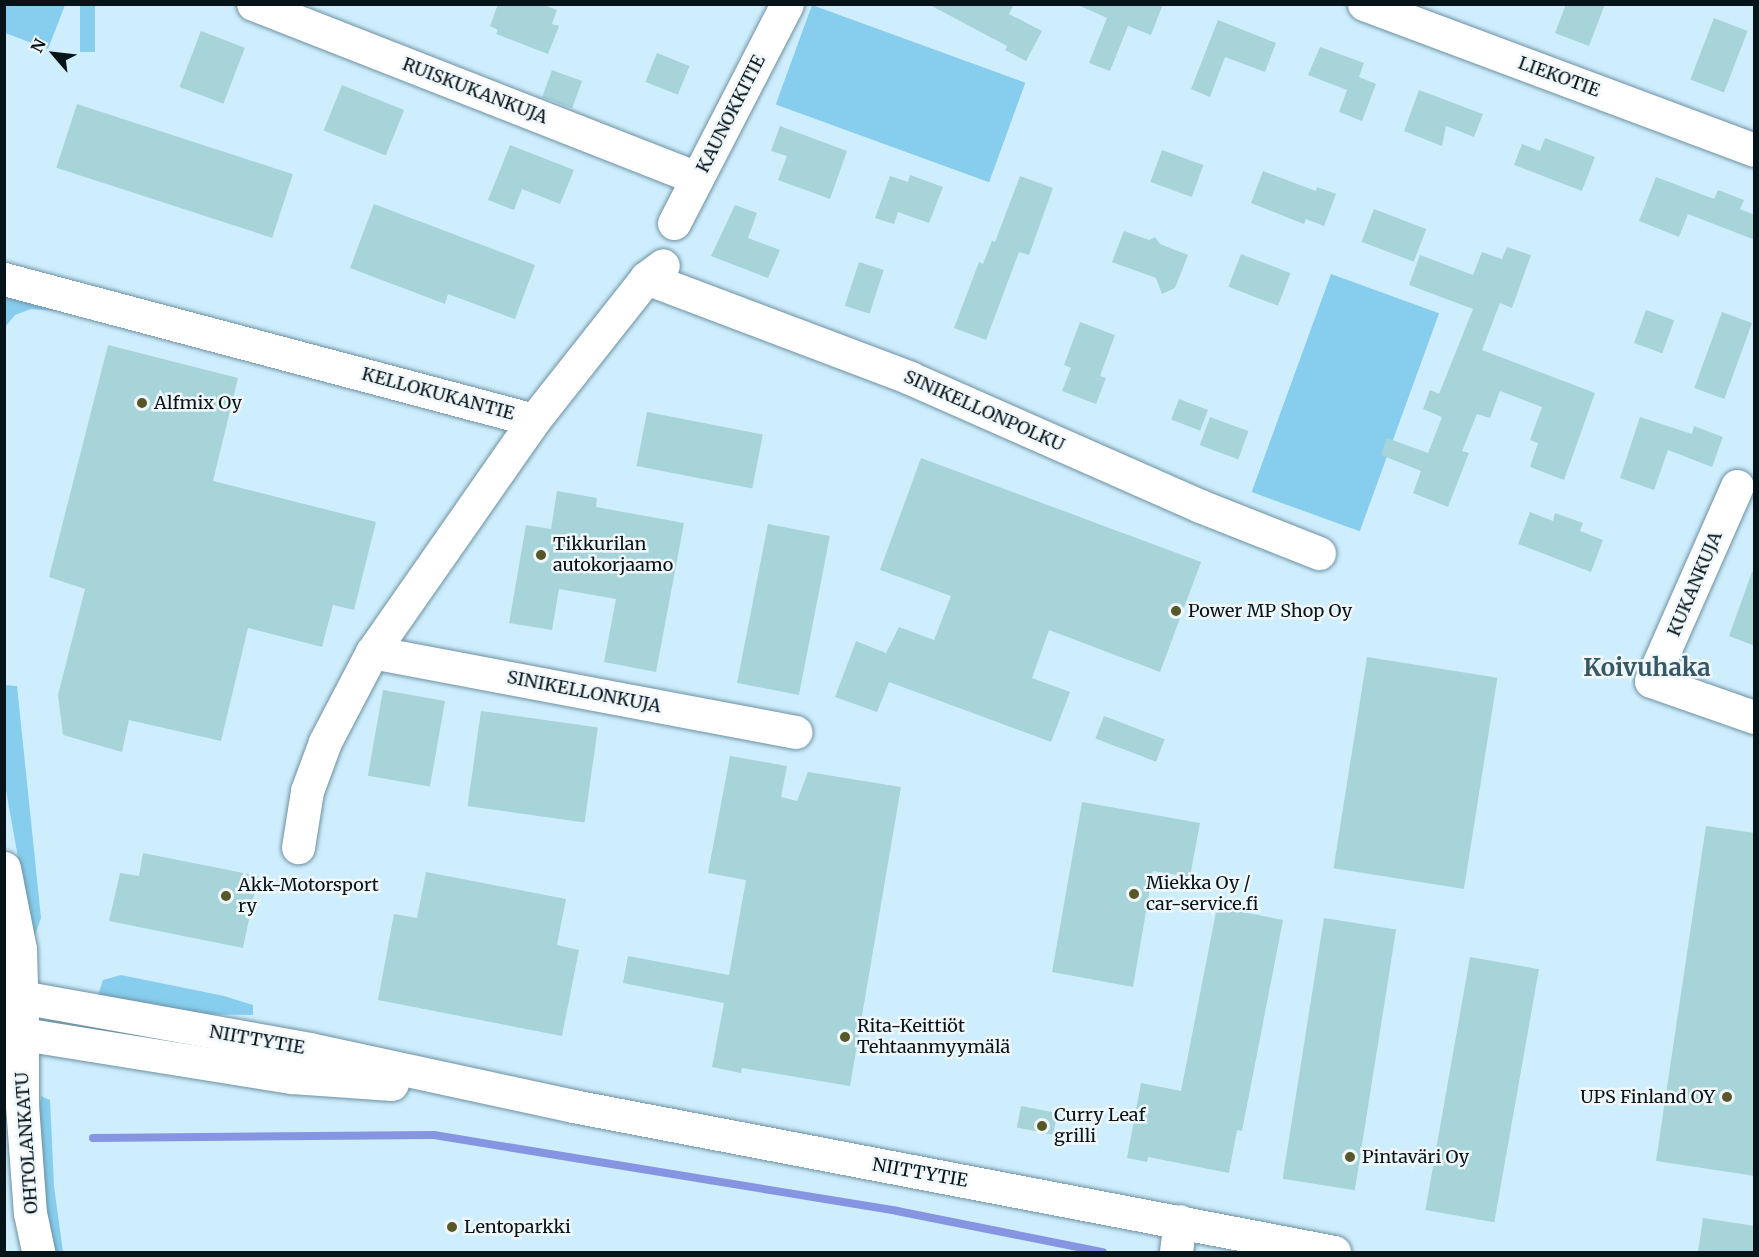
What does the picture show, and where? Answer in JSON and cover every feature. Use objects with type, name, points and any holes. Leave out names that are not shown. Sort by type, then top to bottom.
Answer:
[{"type":"street","name":"RUISKUKANKUJA","points":[[253,4],[697,178]]},
{"type":"street","name":"KAUNOKKITIE","points":[[675,223],[787,4]]},
{"type":"street","name":"LIEKOTIE","points":[[1364,4],[1755,150]]},
{"type":"street","name":"SINIKELLONPOLKU","points":[[534,420],[656,270],[910,378],[1200,506],[1319,553]]},
{"type":"street","name":"KELLOKUKANTIE","points":[[4,279],[534,420],[372,652],[325,742],[307,791],[298,847]]},
{"type":"street","name":"KUKANKUJA","points":[[1737,486],[1652,681],[1755,717]]},
{"type":"street","name":"SINIKELLONKUJA","points":[[372,652],[796,732]]},
{"type":"street","name":"OHTOLANKATU","points":[[4,868],[20,949],[13,996],[13,1032],[22,1105],[30,1213],[38,1252]]},
{"type":"street","name":"NIITTYTIE","points":[[13,996],[310,1049],[1178,1237],[1334,1252]]},
{"type":"street","name":"NIITTYTIE","points":[[13,1032],[292,1077],[507,1092]]},
{"type":"shaded area","points":[[4,5],[65,5],[48,49],[5,33]]},
{"type":"shaded area","points":[[80,5],[95,5],[95,52],[80,52]]},
{"type":"shaded area","points":[[812,5],[1025,83],[989,182],[776,105]]},
{"type":"shaded area","points":[[1331,274],[1439,313],[1360,531],[1252,492]]},
{"type":"shaded area","points":[[5,290],[60,302],[57,311],[31,309],[15,315],[5,327]]},
{"type":"shaded area","points":[[4,685],[17,686],[41,918],[33,941],[5,785]]},
{"type":"shaded area","points":[[121,975],[224,996],[253,1005],[253,1015],[180,1014],[97,998],[103,980]]},
{"type":"shaded area","points":[[41,1096],[50,1100],[54,1186],[63,1252],[51,1252],[44,1203],[38,1121]]},
{"type":"building","points":[[498,4],[541,4],[557,10],[552,24],[559,26],[548,54],[496,34],[498,30],[490,26]]},
{"type":"building","points":[[928,4],[1014,4],[1009,14],[1042,31],[1026,61],[1005,50],[1007,46]]},
{"type":"building","points":[[1076,4],[1163,4],[1151,35],[1128,26],[1110,71],[1089,63],[1107,18]]},
{"type":"building","points":[[1566,4],[1605,4],[1589,46],[1555,33]]},
{"type":"building","points":[[1714,18],[1748,31],[1724,93],[1690,80]]},
{"type":"building","points":[[1218,20],[1276,43],[1265,72],[1225,57],[1210,97],[1191,89]]},
{"type":"building","points":[[201,31],[245,48],[223,104],[179,87]]},
{"type":"building","points":[[1320,47],[1364,63],[1359,77],[1376,84],[1362,121],[1339,112],[1347,90],[1308,75]]},
{"type":"building","points":[[657,53],[689,66],[678,95],[645,82]]},
{"type":"building","points":[[552,70],[582,81],[572,108],[542,97]]},
{"type":"building","points":[[342,85],[404,110],[386,156],[324,130]]},
{"type":"building","points":[[1419,90],[1483,114],[1474,137],[1446,126],[1442,146],[1404,131]]},
{"type":"building","points":[[77,104],[293,174],[272,238],[56,168]]},
{"type":"building","points":[[780,126],[847,151],[830,199],[778,180],[787,156],[771,151]]},
{"type":"building","points":[[1545,138],[1595,157],[1582,191],[1514,165],[1522,144],[1540,151]]},
{"type":"building","points":[[510,145],[574,170],[560,204],[522,189],[514,210],[488,200]]},
{"type":"building","points":[[1162,150],[1203,165],[1192,197],[1150,182]]},
{"type":"building","points":[[1263,171],[1316,191],[1317,187],[1336,194],[1324,226],[1306,219],[1304,224],[1251,203]]},
{"type":"building","points":[[910,175],[943,187],[929,223],[898,212],[894,224],[875,218],[890,176],[908,182]]},
{"type":"building","points":[[1020,176],[1053,188],[1029,255],[1019,252],[986,340],[954,328],[979,262],[983,264],[992,241],[995,242]]},
{"type":"building","points":[[1656,177],[1714,199],[1718,190],[1744,200],[1740,209],[1755,215],[1755,240],[1688,214],[1679,237],[1639,221]]},
{"type":"building","points":[[374,204],[535,265],[515,319],[448,294],[445,304],[350,268]]},
{"type":"building","points":[[735,205],[757,213],[748,238],[780,250],[768,278],[711,256]]},
{"type":"building","points":[[1374,209],[1426,229],[1414,262],[1361,242]]},
{"type":"building","points":[[1124,231],[1149,240],[1155,237],[1160,244],[1188,255],[1175,288],[1162,294],[1156,278],[1112,262]]},
{"type":"building","points":[[1507,247],[1531,255],[1512,308],[1500,303],[1482,350],[1595,393],[1564,480],[1530,467],[1538,443],[1530,440],[1542,407],[1500,391],[1490,418],[1477,414],[1462,451],[1469,453],[1448,507],[1413,493],[1421,471],[1381,455],[1387,438],[1428,453],[1442,417],[1423,409],[1430,390],[1439,394],[1473,309],[1409,285],[1420,255],[1473,275],[1482,252],[1502,259]]},
{"type":"building","points":[[1241,254],[1290,273],[1278,306],[1228,287]]},
{"type":"building","points":[[859,262],[884,270],[870,314],[845,306]]},
{"type":"building","points":[[1646,310],[1674,320],[1662,353],[1634,343]]},
{"type":"building","points":[[1722,312],[1752,323],[1724,399],[1694,388]]},
{"type":"building","points":[[1080,322],[1115,335],[1100,376],[1106,378],[1096,404],[1062,391],[1071,368],[1064,365]]},
{"type":"building","points":[[108,345],[238,378],[213,481],[376,522],[354,610],[333,605],[322,647],[248,628],[221,741],[129,720],[122,752],[63,735],[58,695],[85,589],[49,577]]},
{"type":"building","points":[[1179,399],[1208,410],[1200,431],[1171,420]]},
{"type":"building","points":[[647,412],[763,435],[752,489],[637,466]]},
{"type":"building","points":[[1210,417],[1249,431],[1238,459],[1200,445]]},
{"type":"building","points":[[1640,417],[1692,434],[1694,426],[1723,437],[1712,467],[1668,450],[1654,490],[1620,478]]},
{"type":"building","points":[[921,458],[1201,562],[1160,672],[1049,630],[1032,678],[1070,692],[1051,742],[889,682],[877,712],[835,697],[856,641],[886,653],[899,627],[934,640],[951,596],[880,570]]},
{"type":"building","points":[[557,491],[597,498],[596,507],[684,523],[656,672],[604,662],[616,599],[559,589],[552,630],[509,623],[526,525],[551,529]]},
{"type":"building","points":[[1530,512],[1553,521],[1555,513],[1583,523],[1580,531],[1603,540],[1591,572],[1518,544]]},
{"type":"building","points":[[768,524],[830,536],[799,695],[737,683]]},
{"type":"building","points":[[1752,572],[1755,572],[1755,646],[1729,636]]},
{"type":"building","points":[[1367,657],[1497,678],[1464,889],[1334,868]]},
{"type":"building","points":[[383,690],[445,701],[430,787],[368,776]]},
{"type":"building","points":[[481,711],[598,727],[584,822],[468,806]]},
{"type":"building","points":[[1104,716],[1165,739],[1156,762],[1095,738]]},
{"type":"building","points":[[730,756],[787,766],[781,797],[797,801],[808,772],[901,787],[850,1086],[742,1068],[741,1073],[712,1067],[724,1003],[623,983],[628,956],[729,975],[746,880],[708,873]]},
{"type":"building","points":[[1082,802],[1200,823],[1190,877],[1153,871],[1133,987],[1052,972]]},
{"type":"building","points":[[1706,826],[1755,833],[1755,1176],[1656,1161]]},
{"type":"building","points":[[143,853],[258,876],[243,948],[109,921],[120,873],[139,876]]},
{"type":"building","points":[[426,872],[566,899],[557,945],[579,950],[562,1036],[378,1000],[394,914],[417,918]]},
{"type":"building","points":[[1217,907],[1283,920],[1242,1131],[1237,1130],[1229,1173],[1148,1157],[1147,1162],[1127,1158],[1141,1083],[1181,1091]]},
{"type":"building","points":[[1324,918],[1396,929],[1355,1190],[1283,1179]]},
{"type":"building","points":[[1470,957],[1539,969],[1494,1222],[1425,1210]]},
{"type":"building","points":[[1021,1106],[1057,1113],[1053,1135],[1017,1128]]},
{"type":"building","points":[[1703,1218],[1755,1226],[1755,1252],[1698,1252]]},
{"type":"waterway","points":[[93,1138],[434,1135],[897,1211],[1103,1252]]},
{"type":"place","name":"Alfmix Oy","points":[[142,403]]},
{"type":"place","name":"Tikkurilan autokorjaamo","points":[[541,555]]},
{"type":"place","name":"Power MP Shop Oy","points":[[1176,611]]},
{"type":"place","name":"Miekka Oy / car-service.fi","points":[[1134,894]]},
{"type":"place","name":"Akk-Motorsport ry","points":[[226,896]]},
{"type":"place","name":"Rita-Keittiöt Tehtaanmyymälä","points":[[845,1037]]},
{"type":"place","name":"UPS Finland OY","points":[[1727,1097]]},
{"type":"place","name":"Curry Leaf grilli","points":[[1042,1126]]},
{"type":"place","name":"Pintaväri Oy","points":[[1350,1157]]},
{"type":"place","name":"Lentoparkki","points":[[452,1227]]},
{"type":"district","name":"Koivuhaka","points":[[1647,668]]}]
